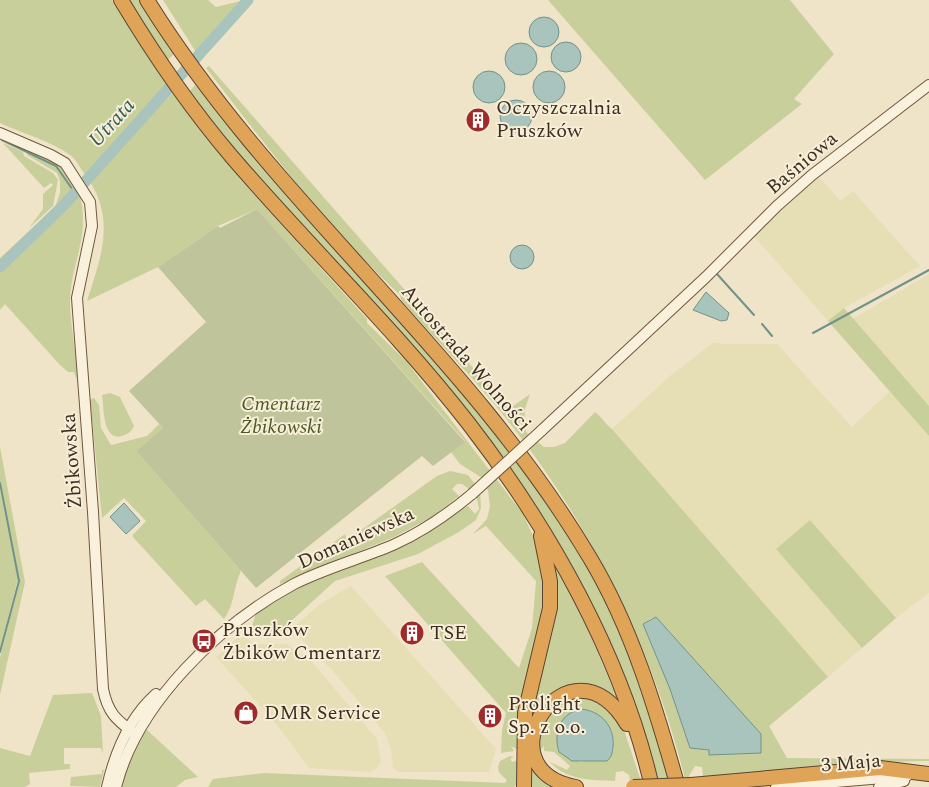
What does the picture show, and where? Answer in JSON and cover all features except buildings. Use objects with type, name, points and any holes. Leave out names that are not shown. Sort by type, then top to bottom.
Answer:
[{"type":"highway","name":"Autostrada Wolności","points":[[121,0],[182,92],[238,164],[411,354],[468,422],[530,510],[590,616],[617,680],[652,787]]},
{"type":"highway","name":"Autostrada Wolności","points":[[147,0],[198,75],[267,164],[477,398],[535,472],[602,580],[647,686],[684,786]]},
{"type":"highway","points":[[524,787],[525,713],[545,630],[550,599],[547,559],[530,510]]},
{"type":"highway","points":[[576,787],[564,784],[548,774],[537,760],[532,745],[534,728],[538,718],[547,706],[560,697],[584,692],[606,699],[619,711],[641,749]]},
{"type":"highway","points":[[634,787],[684,786],[880,768],[929,774]]},
{"type":"main road","name":"Baśniowa","points":[[706,277],[776,206],[812,175],[929,85]]},
{"type":"main road","name":"Żbikowska","points":[[0,133],[58,158],[65,163],[90,202],[92,226],[77,298],[93,512],[102,681],[108,710],[132,732]]},
{"type":"main road","name":"Domaniewska","points":[[116,787],[132,732],[153,697],[171,683],[229,628],[281,592],[329,569],[412,535],[453,510],[706,277]]},
{"type":"main road","name":"Domaniewska","points":[[107,787],[120,743],[132,732]]},
{"type":"main road","name":"3 Maja","points":[[776,787],[929,774]]},
{"type":"main road","name":"3 Maja","points":[[879,787],[929,774]]},
{"type":"shaded area","points":[[819,177],[840,201],[853,191],[920,266],[844,308],[828,321],[754,236]]},
{"type":"shaded area","points":[[929,274],[929,406],[853,319]]},
{"type":"shaded area","points":[[714,342],[724,344],[777,344],[852,427],[890,391],[929,436],[929,593],[896,618],[810,520],[776,549],[862,648],[828,677],[612,429],[671,375]]},
{"type":"shaded area","points":[[351,586],[496,749],[489,772],[399,772],[393,768],[391,749],[385,733],[333,671],[295,633],[296,625],[320,604]]},
{"type":"shaded area","points":[[240,635],[255,644],[286,644],[312,662],[377,739],[381,761],[378,767],[370,772],[309,768],[277,725],[216,657]]},
{"type":"green space","points":[[0,0],[112,0],[166,84],[160,91],[167,99],[172,93],[240,179],[367,319],[367,323],[406,361],[523,514],[543,558],[545,609],[519,716],[518,750],[511,746],[514,751],[501,753],[502,730],[506,713],[385,576],[422,562],[519,668],[532,628],[536,581],[486,526],[473,534],[487,519],[490,506],[488,490],[482,478],[460,464],[451,452],[465,441],[257,209],[218,226],[158,267],[87,301],[104,236],[100,205],[94,189],[72,157],[53,145],[0,123]]},
{"type":"green space","points":[[125,0],[143,0],[172,46],[170,48],[174,54],[168,60],[164,54],[161,56]]},
{"type":"green space","points":[[163,0],[208,0],[216,7],[245,0],[196,52]]},
{"type":"green space","points":[[548,0],[790,0],[834,54],[794,99],[802,104],[705,180]]},
{"type":"green space","points":[[209,66],[509,409],[530,394],[525,409],[524,426],[527,433],[544,447],[554,447],[565,443],[595,412],[612,429],[828,677],[769,726],[787,758],[929,759],[929,761],[886,762],[703,777],[702,767],[695,766],[689,776],[691,787],[687,787],[674,737],[638,639],[592,545],[536,457],[492,401],[401,300],[400,295],[347,242],[298,186],[206,68]],"holes":[[[652,618],[659,620],[761,734],[709,755],[709,750],[690,748],[670,689],[643,624]]]},
{"type":"green space","points":[[195,85],[200,91],[203,88],[495,426],[580,550],[602,592],[634,666],[673,787],[657,787],[625,684],[522,489],[191,99],[194,96],[190,91]]},
{"type":"green space","points":[[3,143],[23,152],[24,156],[53,173],[58,180],[53,206],[29,228],[43,209],[43,194],[53,185],[51,183],[44,188]]},
{"type":"green space","points":[[29,149],[56,163],[76,187],[0,262],[0,258],[55,207],[60,193],[60,181],[57,173],[27,155]]},
{"type":"green space","points":[[79,192],[83,223],[82,237],[73,277],[70,306],[78,375],[76,378],[74,372],[68,372],[59,364],[5,304],[0,310],[0,271]]},
{"type":"green space","name":"Cmentarz Żbikowski","points":[[257,209],[465,442],[433,466],[422,456],[256,588],[136,451],[163,428],[129,391],[206,322],[158,267],[218,226],[220,228]]},
{"type":"green space","points":[[844,308],[929,406],[929,436],[828,321]]},
{"type":"green space","points":[[110,393],[120,397],[134,426],[130,432],[122,436],[111,434],[105,422],[102,395]]},
{"type":"green space","points":[[94,398],[99,405],[101,428],[111,445],[147,436],[159,424],[163,428],[136,451],[241,571],[228,613],[224,619],[205,599],[196,606],[132,536],[146,521],[124,498],[102,518],[90,400]]},
{"type":"green space","points":[[0,447],[25,582],[0,695],[0,657],[19,583],[0,481]]},
{"type":"green space","points":[[450,471],[468,475],[480,490],[481,508],[476,520],[459,532],[418,554],[335,581],[279,632],[265,635],[252,626],[255,616],[259,612],[304,585],[391,552],[468,506],[475,514],[479,509],[476,494],[462,484],[457,484],[452,489],[459,496],[432,517],[394,537],[280,584],[280,581],[345,534],[346,538],[350,538],[437,476]]},
{"type":"green space","points":[[0,489],[18,579],[0,650]]},
{"type":"green space","points":[[810,520],[896,618],[862,648],[776,549]]},
{"type":"green space","points":[[554,561],[581,613],[620,705],[612,699],[559,693],[529,745],[561,787],[529,787],[528,730],[553,622],[556,602]]},
{"type":"green space","points":[[92,693],[101,716],[103,754],[101,748],[64,748],[64,764],[70,764],[70,769],[29,773],[30,784],[25,787],[0,787],[0,748],[30,756],[53,695]]},
{"type":"green space","points":[[576,697],[595,699],[623,727],[643,787],[631,787],[629,775],[623,771],[616,772],[615,781],[589,780],[572,776],[564,773],[550,762],[567,770],[570,766],[554,752],[544,751],[544,746],[539,751],[541,731],[546,716],[551,710],[565,701]],"holes":[[[609,725],[613,737],[610,759],[578,762]]]},
{"type":"green space","points":[[147,730],[198,777],[185,780],[176,787],[120,787],[141,731]]},
{"type":"green space","points":[[510,756],[514,757],[510,759],[512,762],[518,760],[518,783],[514,787],[208,787],[213,779],[264,773],[505,783],[507,780],[500,774],[498,767],[500,761]]},
{"type":"green space","points":[[102,770],[104,770],[100,787],[70,786],[71,777],[102,774]]},
{"type":"water","points":[[544,17],[550,18],[558,26],[558,38],[550,46],[544,47],[538,46],[530,38],[529,32],[530,26],[538,18]]},
{"type":"water","points":[[566,42],[577,46],[581,57],[577,68],[566,72],[555,68],[551,57],[555,46]]},
{"type":"water","points":[[521,43],[533,47],[537,59],[533,71],[521,75],[509,71],[505,59],[509,47]]},
{"type":"water","points":[[489,71],[495,72],[500,76],[504,81],[504,93],[500,98],[495,102],[489,103],[483,102],[478,98],[474,93],[473,87],[474,81],[478,76],[483,72]]},
{"type":"water","points":[[549,71],[560,76],[565,87],[560,98],[549,103],[538,98],[533,87],[538,76]]},
{"type":"water","points":[[516,100],[522,101],[527,105],[531,110],[531,122],[527,127],[522,131],[516,132],[510,131],[505,127],[501,122],[500,116],[501,110],[505,105],[510,101]]},
{"type":"water","points":[[522,245],[530,249],[534,257],[530,265],[522,269],[514,265],[510,257],[514,249]]},
{"type":"water","points":[[706,292],[729,313],[727,320],[721,321],[693,310]]},
{"type":"water","points":[[124,503],[140,521],[126,534],[110,517]]},
{"type":"water","points":[[656,617],[761,734],[761,753],[709,755],[709,750],[690,748],[670,689],[643,624]]},
{"type":"water","points":[[581,709],[600,716],[612,732],[613,747],[611,756],[607,761],[572,761],[559,752],[557,738],[563,719],[574,711]]},
{"type":"waterway","name":"Utrata","points":[[0,267],[65,204],[248,0]]},
{"type":"waterway","points":[[2,140],[56,166],[75,193]]},
{"type":"waterway","points":[[813,333],[929,270]]},
{"type":"waterway","points":[[717,274],[754,315]]},
{"type":"waterway","points":[[762,324],[772,336]]},
{"type":"waterway","points":[[0,483],[19,581],[0,652]]},
{"type":"place","name":"Oczyszczalnia Pruszków","points":[[478,120]]},
{"type":"place","name":"TSE","points":[[412,633]]},
{"type":"place","name":"Pruszków Żbików Cmentarz","points":[[204,641]]},
{"type":"place","name":"DMR Service","points":[[246,713]]},
{"type":"place","name":"Prolight Sp. z o.o.","points":[[490,716]]}]
